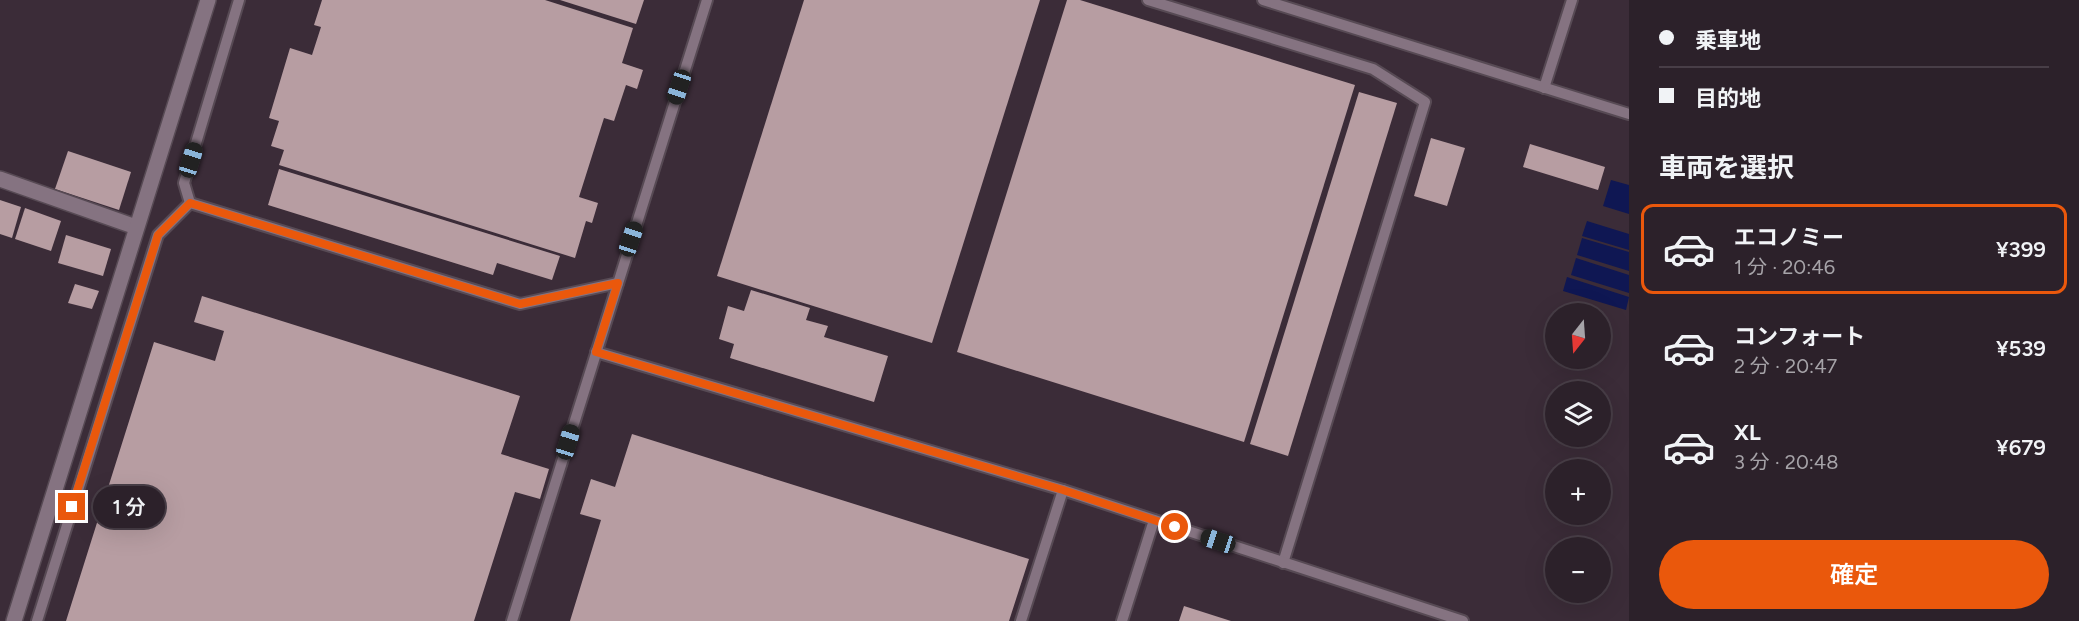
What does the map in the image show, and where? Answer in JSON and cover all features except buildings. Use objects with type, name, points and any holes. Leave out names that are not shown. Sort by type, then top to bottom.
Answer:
[{"type":"street","points":[[14,621],[208,0]]},
{"type":"street","points":[[0,179],[136,227]]},
{"type":"lane","points":[[190,203],[184,183],[239,0]]},
{"type":"lane","points":[[512,621],[707,0]]},
{"type":"lane","points":[[1148,0],[1373,69],[1425,102],[1283,563]]},
{"type":"lane","points":[[1265,0],[1629,114]]},
{"type":"lane","points":[[1544,88],[1572,0]]},
{"type":"lane","points":[[190,203],[520,304],[618,283]]},
{"type":"lane","points":[[37,621],[158,235],[190,203]]},
{"type":"lane","points":[[596,352],[1063,490],[1463,621]]},
{"type":"lane","points":[[1022,621],[1063,490]]},
{"type":"lane","points":[[1122,621],[1154,520]]},
{"type":"shaded area","points":[[1611,180],[1629,185],[1629,214],[1603,206]]},
{"type":"shaded area","points":[[1587,221],[1629,234],[1629,250],[1582,236]]},
{"type":"shaded area","points":[[1582,238],[1629,252],[1629,271],[1577,255]]},
{"type":"shaded area","points":[[1576,258],[1629,275],[1629,293],[1571,275]]},
{"type":"shaded area","points":[[1567,277],[1629,297],[1626,310],[1611,305],[1611,303],[1603,303],[1563,291]]},
{"type":"route","points":[[72,507],[158,235],[190,203],[520,304],[618,283],[596,352],[1063,490],[1175,527]]}]
